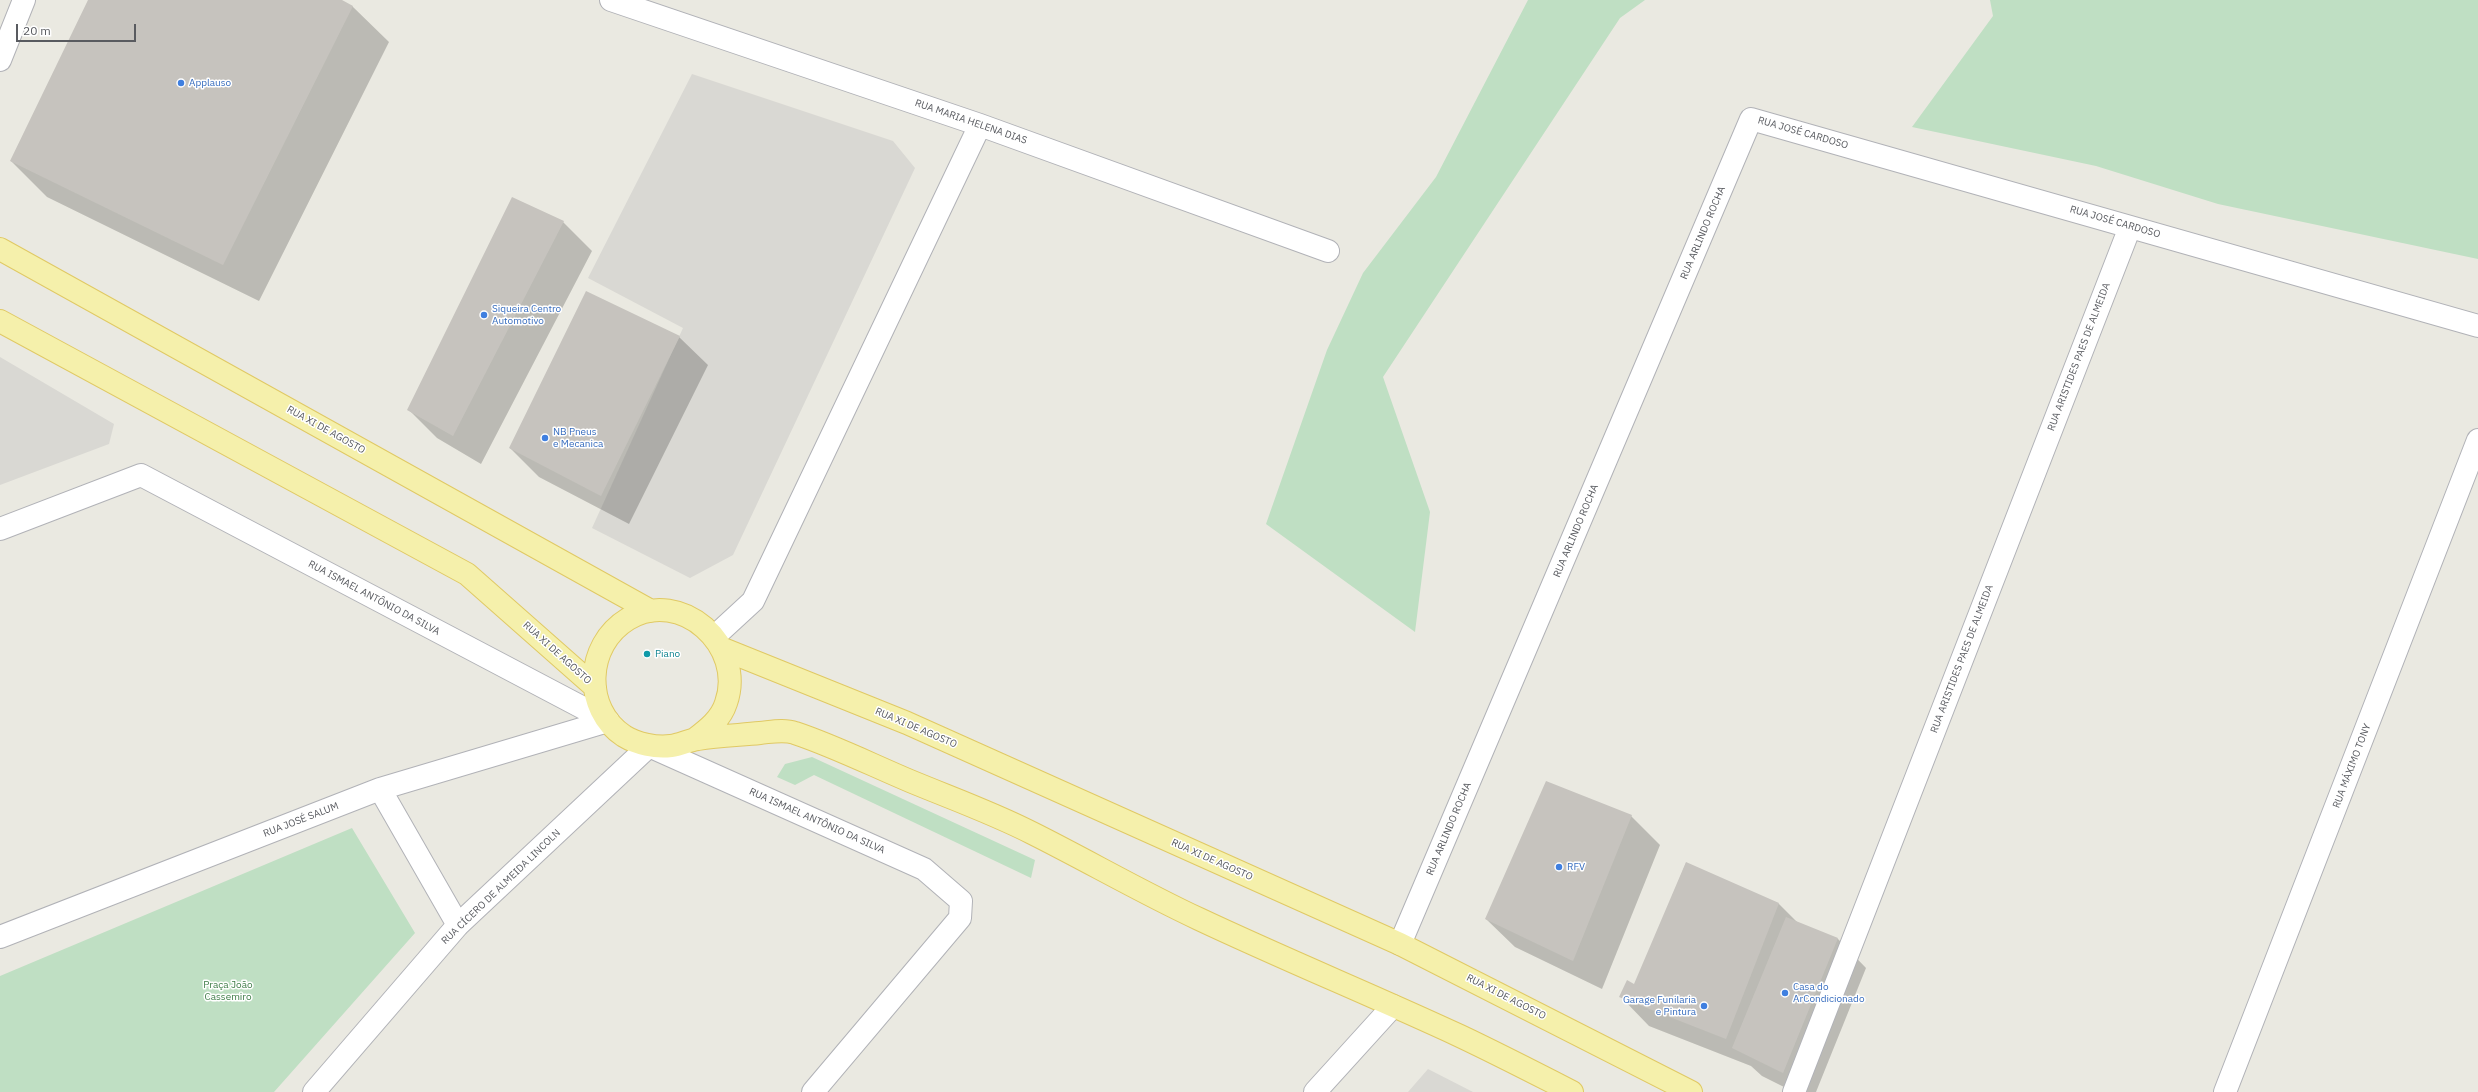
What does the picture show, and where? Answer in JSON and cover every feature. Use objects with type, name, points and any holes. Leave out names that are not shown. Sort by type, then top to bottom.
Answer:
[{"type":"main road","name":"RUA XI DE AGOSTO","points":[[0,249],[651,611]]},
{"type":"main road","name":"RUA XI DE AGOSTO","points":[[0,321],[467,574],[595,687]]},
{"type":"main road","points":[[695,739],[714,724],[726,704],[730,681],[727,657],[719,643],[697,620],[675,612],[651,611],[628,618],[610,634],[598,654],[593,677],[597,700],[608,721],[626,737],[649,746],[672,746],[695,739],[790,731],[1029,831],[1196,918],[1393,1006],[1572,1092]]},
{"type":"main road","name":"RUA XI DE AGOSTO","points":[[719,643],[907,723],[1400,944],[1691,1092]]},
{"type":"street","points":[[0,60],[24,0]]},
{"type":"street","name":"RUA MARIA HELENA DIAS","points":[[611,0],[980,125],[1328,251]]},
{"type":"street","name":"RUA JOSÉ CARDOSO","points":[[1751,119],[2478,326]]},
{"type":"street","name":"RUA ARLINDO ROCHA","points":[[1400,944],[1751,119]]},
{"type":"street","points":[[719,643],[752,601],[980,125]]},
{"type":"street","name":"RUA ARISTIDES PAES DE ALMEIDA","points":[[1794,1092],[2130,226]]},
{"type":"street","name":"RUA MÁXIMO TONY","points":[[2225,1092],[2478,440]]},
{"type":"street","name":"RUA ISMAEL ANTÔNIO DA SILVA","points":[[0,529],[141,475],[608,721]]},
{"type":"street","name":"RUA JOSÉ SALUM","points":[[0,937],[380,789],[608,721]]},
{"type":"street","name":"RUA ISMAEL ANTÔNIO DA SILVA","points":[[649,746],[924,869],[960,902],[960,918],[813,1092]]},
{"type":"street","name":"RUA CÍCERO DE ALMEIDA LINCOLN","points":[[314,1092],[458,925],[649,746]]},
{"type":"street","points":[[380,789],[458,925]]},
{"type":"street","points":[[1315,1092],[1393,1006]]},
{"type":"shaded area","points":[[692,74],[893,141],[915,168],[733,555],[690,578],[592,528],[683,328],[588,278]]},
{"type":"shaded area","points":[[0,357],[114,424],[109,444],[0,485]]},
{"type":"shaded area","points":[[1428,1069],[1473,1092],[1408,1092]]},
{"type":"green space","points":[[1528,0],[1645,0],[1620,18],[1383,377],[1430,512],[1415,632],[1266,524],[1327,350],[1363,273],[1436,177]]},
{"type":"green space","points":[[1990,0],[2478,0],[2478,259],[2218,204],[2096,166],[1912,127],[1993,16]]},
{"type":"green space","points":[[812,757],[1035,860],[1031,878],[814,775],[795,785],[777,777],[785,764]]},
{"type":"green space","name":"Praça João Cassemiro","points":[[352,828],[415,933],[274,1092],[0,1092],[0,976]]},
{"type":"building","name":"Applauso","points":[[88,0],[342,0],[353,6],[223,265],[10,161]]},
{"type":"building","name":"Siqueira Centro Automotivo","points":[[512,197],[564,221],[453,436],[407,410]]},
{"type":"building","points":[[586,291],[680,336],[601,496],[509,448]]},
{"type":"building","name":"RFV","points":[[1546,781],[1632,815],[1573,961],[1485,919]]},
{"type":"building","points":[[1686,862],[1779,903],[1726,1039],[1619,997],[1627,980],[1634,984]]},
{"type":"building","name":"Casa do ArCondicionado","points":[[1786,917],[1838,938],[1783,1073],[1732,1048]]},
{"type":"place","name":"Applauso","points":[[181,83]]},
{"type":"place","name":"Siqueira Centro Automotivo","points":[[484,315]]},
{"type":"place","name":"NB Pneus e Mecanica","points":[[545,438]]},
{"type":"place","name":"Piano","points":[[647,654]]},
{"type":"place","name":"RFV","points":[[1559,867]]},
{"type":"place","name":"Casa do ArCondicionado","points":[[1785,993]]},
{"type":"place","name":"Garage Funilaria e Pintura","points":[[1704,1006]]}]
